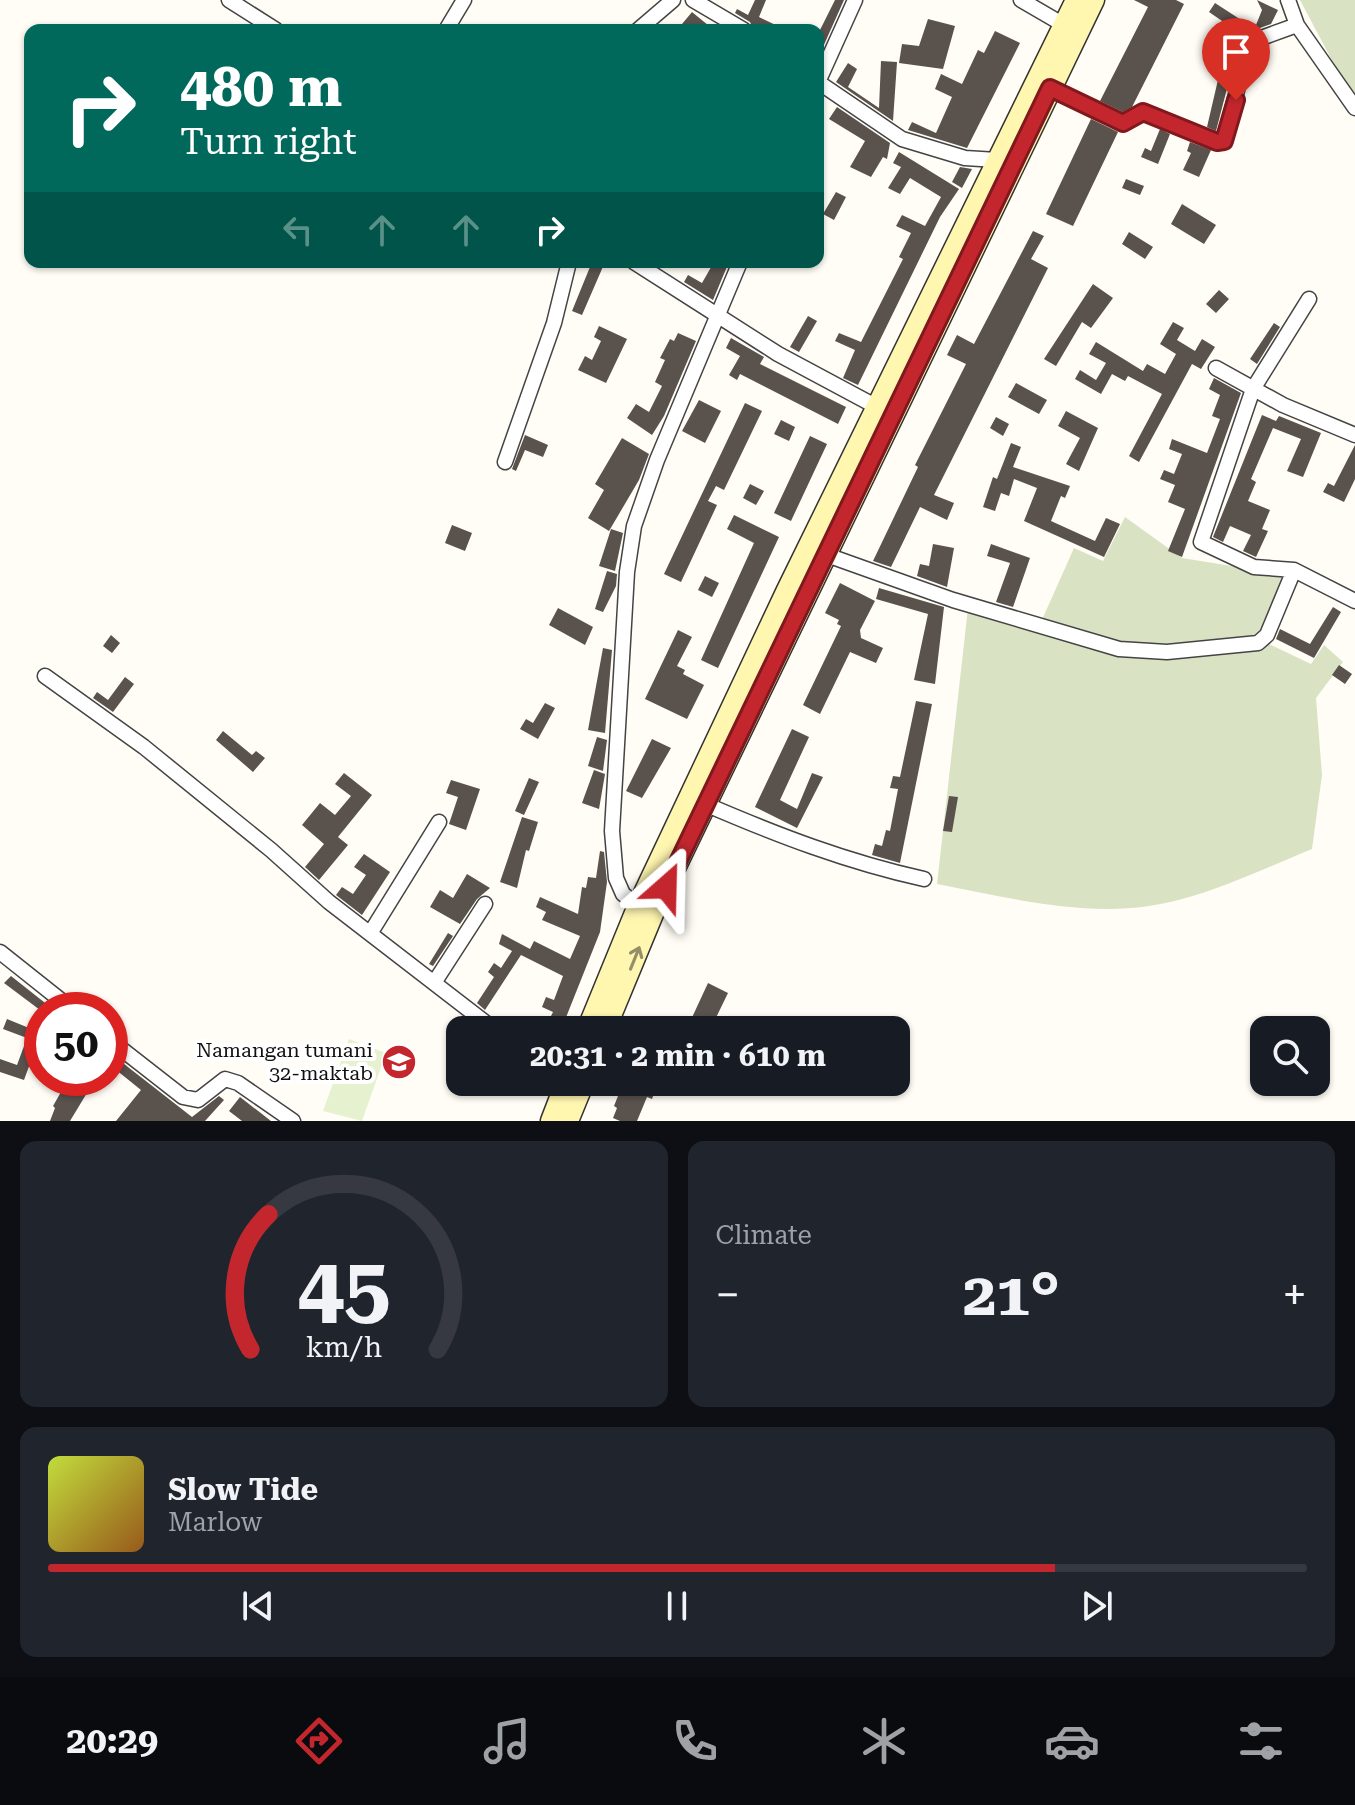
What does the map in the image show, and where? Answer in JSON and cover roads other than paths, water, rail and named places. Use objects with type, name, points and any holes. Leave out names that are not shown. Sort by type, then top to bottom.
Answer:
[{"type":"main road","points":[[610,1016],[645,911],[705,804],[824,554],[1043,90],[1064,25],[1076,0]]},
{"type":"main road","points":[[594,1016],[877,407],[997,160],[1043,90],[1094,0]]},
{"type":"main road","points":[[551,1121],[563,1096]]},
{"type":"main road","points":[[568,1121],[569,1096]]},
{"type":"street","points":[[229,0],[267,24]]},
{"type":"street","points":[[450,24],[464,0]]},
{"type":"street","points":[[645,24],[672,0]]},
{"type":"street","points":[[693,0],[734,24]]},
{"type":"street","points":[[824,69],[855,0]]},
{"type":"street","points":[[1021,0],[1064,25]]},
{"type":"street","points":[[1288,0],[1297,25],[1355,108]]},
{"type":"street","points":[[1043,90],[1123,123],[1143,112],[1217,142],[1224,141],[1248,48],[1253,41],[1297,25]]},
{"type":"street","points":[[824,86],[902,139],[965,158],[981,156],[997,160]]},
{"type":"street","points":[[505,462],[554,323],[568,268]]},
{"type":"street","points":[[644,268],[778,354],[877,407]]},
{"type":"street","points":[[645,911],[623,894],[616,878],[612,831],[627,572],[634,526],[657,460],[738,268]]},
{"type":"street","points":[[1309,299],[1253,389],[1201,542],[1254,567],[1294,570],[1355,601]]},
{"type":"street","points":[[1216,368],[1253,389],[1355,435]]},
{"type":"street","points":[[824,554],[953,600],[1119,649],[1142,652],[1258,643],[1267,635],[1294,570]]},
{"type":"street","points":[[45,676],[144,747],[271,850],[329,902],[477,1016]]},
{"type":"street","points":[[705,804],[802,846],[860,865],[924,879]]},
{"type":"street","points":[[371,932],[439,822]]},
{"type":"street","points":[[434,983],[485,904]]},
{"type":"street","points":[[0,952],[50,992]]},
{"type":"street","points":[[128,1054],[183,1097],[198,1100],[213,1085],[225,1079],[231,1080],[293,1121]]},
{"type":"place","name":"Namangan tumani 32-maktab","points":[[399,1062]]}]
